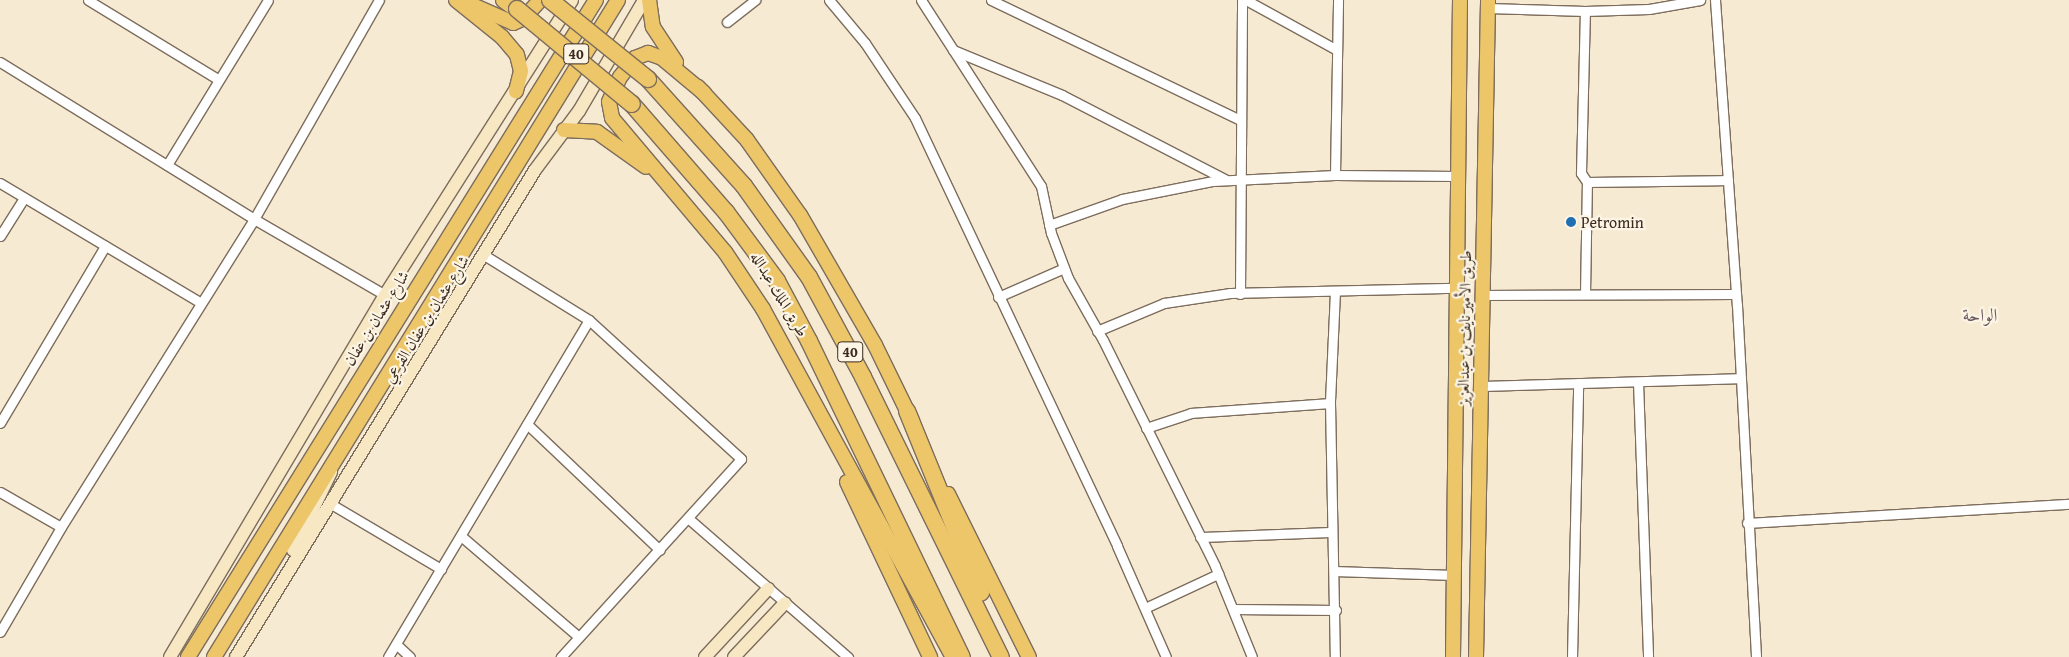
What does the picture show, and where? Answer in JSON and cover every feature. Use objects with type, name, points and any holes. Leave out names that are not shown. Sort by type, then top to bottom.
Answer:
[{"type":"highway","name":"طريق الملك عبدالله","points":[[550,0],[648,80],[698,131],[744,186],[809,277],[863,377],[1001,657]]},
{"type":"highway","name":"طريق الملك عبدالله","points":[[511,4],[632,104],[726,212],[777,281],[809,341],[962,657]]},
{"type":"highway","points":[[908,410],[1007,657]]},
{"type":"main road","points":[[456,0],[502,37],[517,55],[521,71],[516,91]]},
{"type":"main road","points":[[463,0],[513,23],[524,18],[540,0]]},
{"type":"main road","points":[[214,614],[228,576],[303,438],[385,295],[572,0]]},
{"type":"main road","name":"شارع عثمان بن عفان","points":[[188,657],[596,0]]},
{"type":"main road","points":[[214,657],[337,454],[618,0]]},
{"type":"main road","name":"شارع عثمان بن عفان الفرعي","points":[[236,657],[535,170],[564,130],[644,0]]},
{"type":"main road","points":[[649,0],[653,27],[666,51],[747,140],[800,215],[844,288],[908,410],[1028,657]]},
{"type":"main road","name":"طريق الأمير نايف بن عبدالعزيز","points":[[1453,657],[1460,0]]},
{"type":"main road","name":"طريق الأمير نايف بن عبدالعزيز","points":[[1476,657],[1480,295],[1488,4]]},
{"type":"main road","points":[[704,93],[662,58],[648,53],[635,58],[620,77],[609,102],[612,118],[725,252],[780,339],[953,657]]},
{"type":"main road","points":[[564,130],[596,132],[665,181]]},
{"type":"main road","points":[[780,339],[930,657]]},
{"type":"main road","points":[[170,657],[303,438]]},
{"type":"main road","points":[[263,613],[326,487],[337,454]]},
{"type":"main road","points":[[705,657],[768,589]]},
{"type":"main road","points":[[734,657],[785,603]]},
{"type":"street","points":[[88,0],[219,80]]},
{"type":"street","points":[[0,632],[61,527],[254,219],[379,0]]},
{"type":"street","points":[[727,22],[755,0]]},
{"type":"street","points":[[828,0],[865,43],[915,118],[1166,657]]},
{"type":"street","points":[[921,0],[1041,186],[1049,225],[1064,268],[1218,574],[1252,657]]},
{"type":"street","points":[[991,0],[1240,120]]},
{"type":"street","points":[[1240,294],[1239,180],[1242,0]]},
{"type":"street","points":[[1246,0],[1335,49]]},
{"type":"street","points":[[1335,174],[1335,49],[1338,0]]},
{"type":"street","points":[[1488,4],[1585,11],[1649,9],[1700,0]]},
{"type":"street","points":[[1715,0],[1736,294],[1747,523],[1756,657]]},
{"type":"street","points":[[167,165],[266,1]]},
{"type":"street","points":[[1585,11],[1581,173],[1587,182],[1585,294]]},
{"type":"street","points":[[953,50],[1062,95],[1227,180]]},
{"type":"street","points":[[0,62],[254,219],[385,295]]},
{"type":"street","points":[[1049,225],[1122,199],[1227,180],[1335,174],[1457,176]]},
{"type":"street","points":[[1587,182],[1728,180]]},
{"type":"street","points":[[0,183],[201,303]]},
{"type":"street","points":[[0,236],[24,198]]},
{"type":"street","points":[[0,423],[105,246]]},
{"type":"street","points":[[484,255],[589,320],[741,459],[689,519],[561,657]]},
{"type":"street","points":[[998,297],[1064,268]]},
{"type":"street","points":[[1097,331],[1164,303],[1240,294],[1456,288]]},
{"type":"street","points":[[1335,291],[1330,403],[1332,532],[1336,610],[1335,657]]},
{"type":"street","points":[[1480,295],[1736,294]]},
{"type":"street","points":[[388,657],[589,320]]},
{"type":"street","points":[[1479,386],[1741,378]]},
{"type":"street","points":[[1638,382],[1648,657]]},
{"type":"street","points":[[1572,657],[1578,383]]},
{"type":"street","points":[[1146,428],[1191,413],[1330,403]]},
{"type":"street","points":[[527,424],[660,550]]},
{"type":"street","points":[[0,492],[61,527]]},
{"type":"street","points":[[331,504],[441,569]]},
{"type":"street","points":[[1747,523],[2069,504]]},
{"type":"street","points":[[689,519],[848,657]]},
{"type":"street","points":[[1200,537],[1332,532]]},
{"type":"street","points":[[460,536],[580,637]]},
{"type":"street","points":[[1334,570],[1454,575]]},
{"type":"street","points":[[1144,608],[1218,574]]},
{"type":"street","points":[[1233,609],[1336,610]]},
{"type":"street","points":[[396,644],[410,657]]},
{"type":"place","name":"Petromin","points":[[1571,222]]},
{"type":"district","name":"الواحة","points":[[1980,315]]}]
